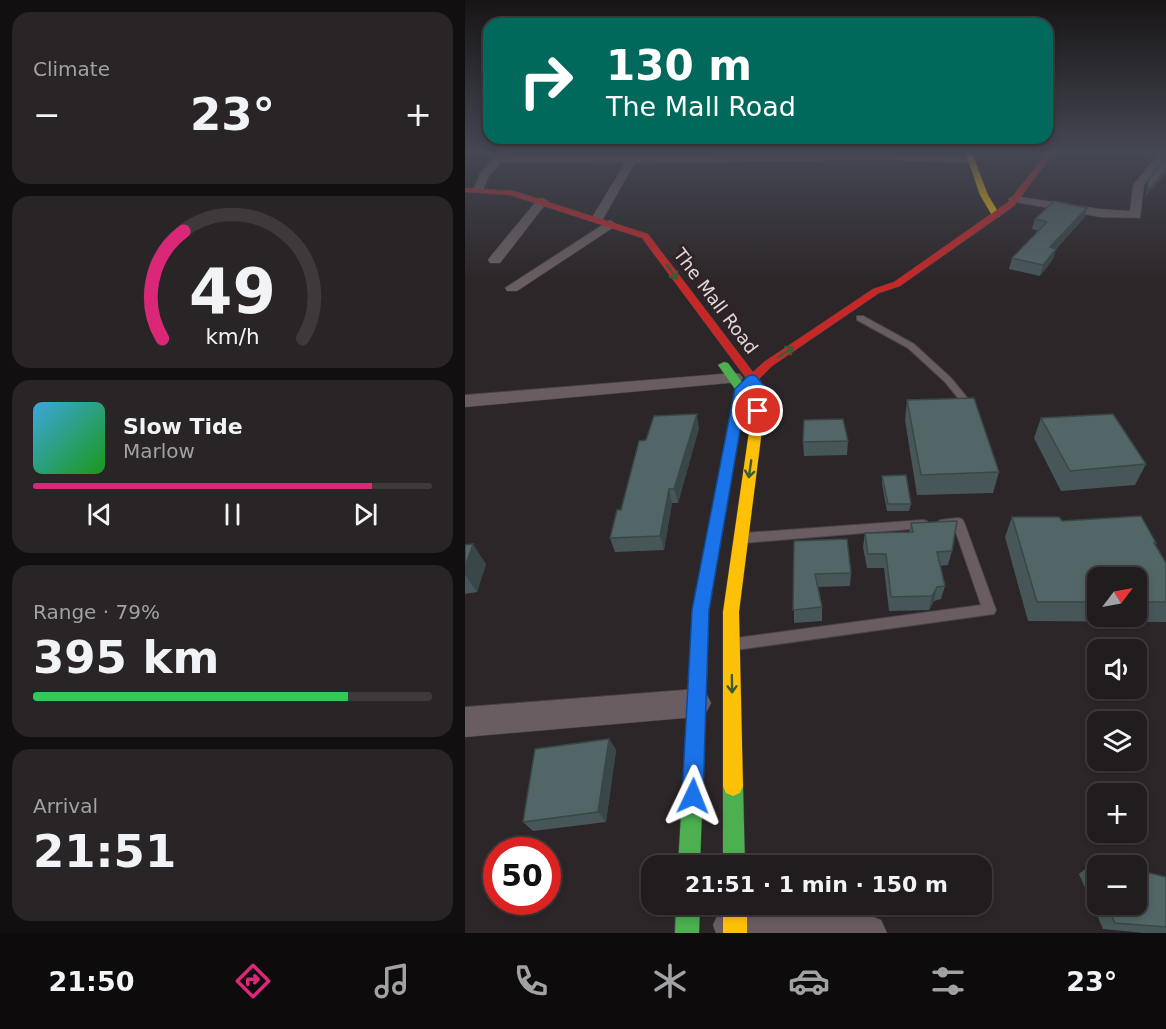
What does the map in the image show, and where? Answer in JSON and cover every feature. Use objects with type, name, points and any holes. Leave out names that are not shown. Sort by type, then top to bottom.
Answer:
[{"type":"main road","name":"The Mall Road","points":[[517,195],[645,236],[742,382]]},
{"type":"main road","points":[[984,195],[996,214]]},
{"type":"main road","points":[[690,855],[701,610],[742,382],[876,291],[897,284],[1011,204],[1009,195]]},
{"type":"main road","name":"The Mall Road","points":[[633,231],[632,239],[710,346],[742,382],[765,387]]},
{"type":"main road","points":[[856,322],[891,296],[897,284]]},
{"type":"main road","points":[[738,405],[765,387]]},
{"type":"main road","points":[[734,855],[731,612],[765,387]]},
{"type":"main road","points":[[687,933],[688,915]]},
{"type":"street","points":[[513,288],[604,221],[616,195]]},
{"type":"street","points":[[1020,195],[1100,213],[1135,215],[1134,195]]},
{"type":"street","points":[[495,260],[542,201]]},
{"type":"street","points":[[465,401],[742,382]]},
{"type":"street","points":[[465,722],[696,703]]},
{"type":"street","points":[[687,933],[735,920],[789,920],[868,933]]},
{"type":"lane","points":[[856,322],[911,346],[948,380],[977,415]]},
{"type":"lane","points":[[732,645],[989,610],[958,522],[741,538]]},
{"type":"building","points":[[1054,201],[1087,208],[1050,247],[1056,249],[1043,265],[1012,258],[1047,222],[1035,219]]},
{"type":"building","points":[[974,398],[999,472],[921,475],[907,400]]},
{"type":"building","points":[[697,414],[674,489],[669,489],[660,536],[610,538],[617,510],[621,510],[639,441],[646,440],[654,416]]},
{"type":"building","points":[[1113,414],[1146,464],[1070,471],[1041,418]]},
{"type":"building","points":[[843,419],[848,441],[803,442],[804,420]]},
{"type":"building","points":[[906,475],[911,504],[888,504],[882,476]]},
{"type":"building","points":[[1141,516],[1166,563],[1166,602],[1147,602],[1147,567],[1087,567],[1087,602],[1037,602],[1012,517],[1059,517],[1062,521]]},
{"type":"building","points":[[957,521],[952,551],[937,552],[945,586],[937,587],[932,596],[891,597],[886,554],[868,554],[865,533],[913,532],[911,523]]},
{"type":"building","points":[[847,539],[851,573],[815,574],[822,607],[793,610],[794,541]]},
{"type":"building","points":[[473,544],[465,567],[465,545]]},
{"type":"building","points":[[609,739],[598,812],[523,822],[535,749]]},
{"type":"building","points":[[1147,872],[1166,877],[1166,927],[1115,923],[1112,915],[1147,915]]},
{"type":"traffic: fast","points":[[690,855],[701,610],[741,389],[724,365]]},
{"type":"traffic: fast","points":[[733,786],[734,855]]},
{"type":"traffic: fast","points":[[687,933],[688,915]]},
{"type":"traffic: slow","points":[[984,195],[996,215]]},
{"type":"traffic: slow","points":[[733,786],[731,612],[761,390],[759,387]]},
{"type":"traffic: slow","points":[[735,915],[735,933]]},
{"type":"traffic: jam","points":[[516,195],[645,236],[759,387]]},
{"type":"traffic: jam","points":[[741,389],[768,364],[876,291],[897,284],[1011,204],[1018,195]]},
{"type":"route","points":[[693,796],[701,610],[741,389],[752,378],[761,390],[758,411]]}]
